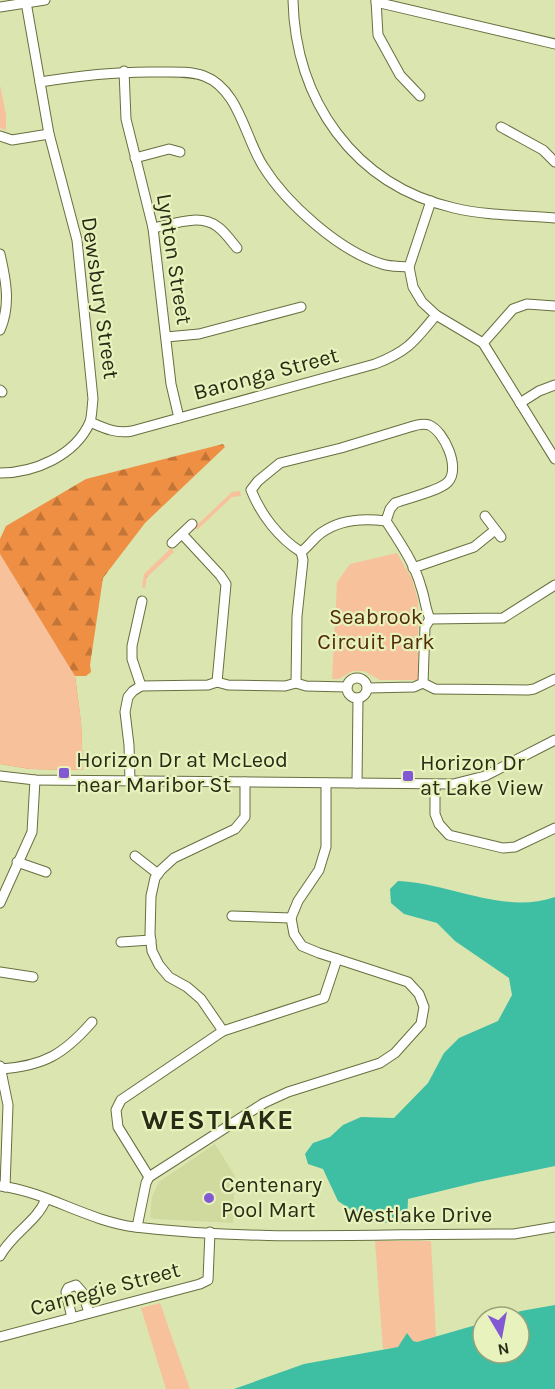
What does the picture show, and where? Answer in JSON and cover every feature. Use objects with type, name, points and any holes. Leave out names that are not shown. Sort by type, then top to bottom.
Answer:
[{"type":"street","points":[[0,7],[45,0]]},
{"type":"street","points":[[293,0],[294,23],[301,63],[318,106],[344,142],[376,173],[401,188],[431,201],[465,210],[555,218]]},
{"type":"street","points":[[420,96],[400,75],[378,35],[376,1],[555,44]]},
{"type":"street","name":"Dewsbury Street","points":[[26,3],[49,134],[77,240],[93,399],[90,422]]},
{"type":"street","points":[[40,82],[94,73],[124,71],[187,72],[206,76],[224,89],[235,105],[263,166],[290,201],[322,230],[352,250],[382,264],[409,267]]},
{"type":"street","name":"Lynton Street","points":[[124,71],[126,119],[153,228],[171,384],[179,418]]},
{"type":"street","points":[[501,127],[543,150],[555,162]]},
{"type":"street","points":[[0,136],[12,140],[49,134]]},
{"type":"street","points":[[135,158],[169,149],[180,152]]},
{"type":"street","points":[[431,201],[409,267],[413,287],[422,302],[436,315],[483,343],[555,459]]},
{"type":"street","points":[[153,228],[193,220],[206,220],[218,227],[237,248]]},
{"type":"street","points":[[0,254],[7,297],[7,315],[0,330]]},
{"type":"street","points":[[483,343],[513,309],[527,304],[555,306]]},
{"type":"street","points":[[166,337],[199,334],[301,307]]},
{"type":"street","name":"Baronga Street","points":[[90,422],[110,431],[123,433],[375,364],[397,356],[415,341],[436,315]]},
{"type":"street","points":[[520,403],[539,391],[555,385]]},
{"type":"street","points":[[0,473],[23,472],[43,465],[57,457],[78,439],[90,422]]},
{"type":"street","points":[[296,683],[297,616],[303,560],[301,552],[280,538],[255,500],[252,490],[258,481],[280,462],[341,448],[410,427],[429,425],[437,431],[452,455],[454,465],[452,477],[446,484],[395,504],[390,509],[386,521],[413,568],[421,586],[430,619]]},
{"type":"street","points":[[413,568],[474,547],[498,534],[485,516]]},
{"type":"street","points":[[301,552],[320,533],[336,525],[356,520],[386,521]]},
{"type":"street","points":[[172,543],[192,524]]},
{"type":"street","points":[[182,534],[226,584],[217,682]]},
{"type":"street","points":[[430,619],[503,618],[555,585]]},
{"type":"street","points":[[141,686],[132,659],[132,646],[142,601]]},
{"type":"street","points":[[423,683],[425,627],[430,619]]},
{"type":"street","points":[[347,687],[351,680],[358,678],[368,687]]},
{"type":"street","points":[[423,683],[435,689],[528,690],[555,679]]},
{"type":"street","points":[[130,781],[125,712],[128,697],[141,686],[208,685],[217,682],[228,686],[285,686],[296,683],[306,686],[347,687]]},
{"type":"street","points":[[368,687],[414,687],[423,683]]},
{"type":"street","points":[[347,687],[350,695],[358,698]]},
{"type":"street","points":[[358,698],[366,693],[368,687]]},
{"type":"street","points":[[357,783],[358,698]]},
{"type":"street","points":[[0,776],[35,780],[462,783],[485,776],[555,740]]},
{"type":"street","points":[[0,903],[32,832],[35,780]]},
{"type":"street","points":[[223,1031],[201,999],[169,976],[159,965],[152,951],[152,896],[155,878],[174,858],[235,829],[245,816],[245,783]]},
{"type":"street","points":[[137,1227],[149,1177],[264,1103],[288,1092],[380,1064],[394,1053],[421,1024],[424,1007],[419,994],[408,982],[302,946],[294,934],[291,918],[298,901],[319,870],[326,847],[326,783]]},
{"type":"street","points":[[435,784],[435,814],[439,824],[449,835],[503,848],[514,847],[555,828]]},
{"type":"street","points":[[135,856],[158,874]]},
{"type":"street","points":[[17,862],[46,872]]},
{"type":"street","points":[[232,916],[291,918]]},
{"type":"street","points":[[121,942],[151,940]]},
{"type":"street","points":[[149,1177],[118,1127],[115,1118],[121,1100],[223,1031],[324,998],[337,959]]},
{"type":"street","points":[[0,972],[33,977]]},
{"type":"street","points":[[2,1187],[8,1105],[0,1068],[23,1068],[51,1059],[74,1043],[92,1022]]},
{"type":"street","name":"Westlake Drive","points":[[2,1187],[46,1199],[112,1222],[137,1227],[263,1235],[514,1234],[555,1227]]},
{"type":"street","points":[[0,1256],[15,1235],[39,1213],[46,1199]]},
{"type":"street","name":"Carnegie Street","points":[[0,1337],[186,1289],[208,1280],[210,1232]]},
{"type":"street","points":[[72,1318],[66,1292],[72,1286],[76,1285],[80,1288],[89,1313]]},
{"type":"shaded area","points":[[215,1144],[235,1176],[233,1223],[150,1217],[152,1197],[159,1182]]},
{"type":"green space","points":[[0,85],[6,115],[6,130],[0,128]]},
{"type":"green space","points":[[223,444],[225,447],[145,523],[103,578],[90,665],[91,672],[86,676],[75,676],[81,722],[83,770],[30,769],[0,764],[0,539],[6,526],[86,479]]},
{"type":"green space","points":[[240,491],[241,496],[232,497],[197,530],[195,527],[232,492]]},
{"type":"green space","points":[[171,548],[174,552],[147,577],[145,588],[142,587],[144,574]]},
{"type":"green space","name":"Seabrook Circuit Park","points":[[397,553],[412,579],[418,600],[418,680],[380,680],[364,671],[352,671],[339,679],[332,679],[337,582],[350,564]]},
{"type":"green space","points":[[0,554],[75,676],[81,722],[83,770],[30,769],[0,764]]},
{"type":"green space","points":[[375,1241],[431,1241],[436,1337],[417,1342],[413,1341],[408,1334],[399,1347],[383,1349]]},
{"type":"green space","points":[[160,1303],[190,1389],[166,1389],[141,1308]]},
{"type":"water","points":[[398,881],[418,883],[496,900],[535,902],[555,897],[555,1166],[408,1199],[407,1223],[369,1222],[338,1201],[323,1169],[308,1164],[305,1154],[313,1143],[330,1137],[343,1125],[361,1117],[394,1118],[428,1083],[444,1053],[459,1038],[498,1021],[512,995],[509,978],[455,941],[437,923],[404,914],[391,903],[390,889]]},
{"type":"water","points":[[555,1305],[555,1389],[234,1389],[304,1364],[398,1347],[407,1333],[413,1341],[417,1342],[471,1326],[471,1365],[531,1365],[531,1309]]},
{"type":"place","name":"Horizon Dr at McLeod near Maribor St","points":[[64,773]]},
{"type":"place","name":"Horizon Dr at Lake View","points":[[408,776]]},
{"type":"place","name":"Centenary Pool Mart","points":[[209,1198]]},
{"type":"district","name":"WESTLAKE","points":[[218,1119]]}]
